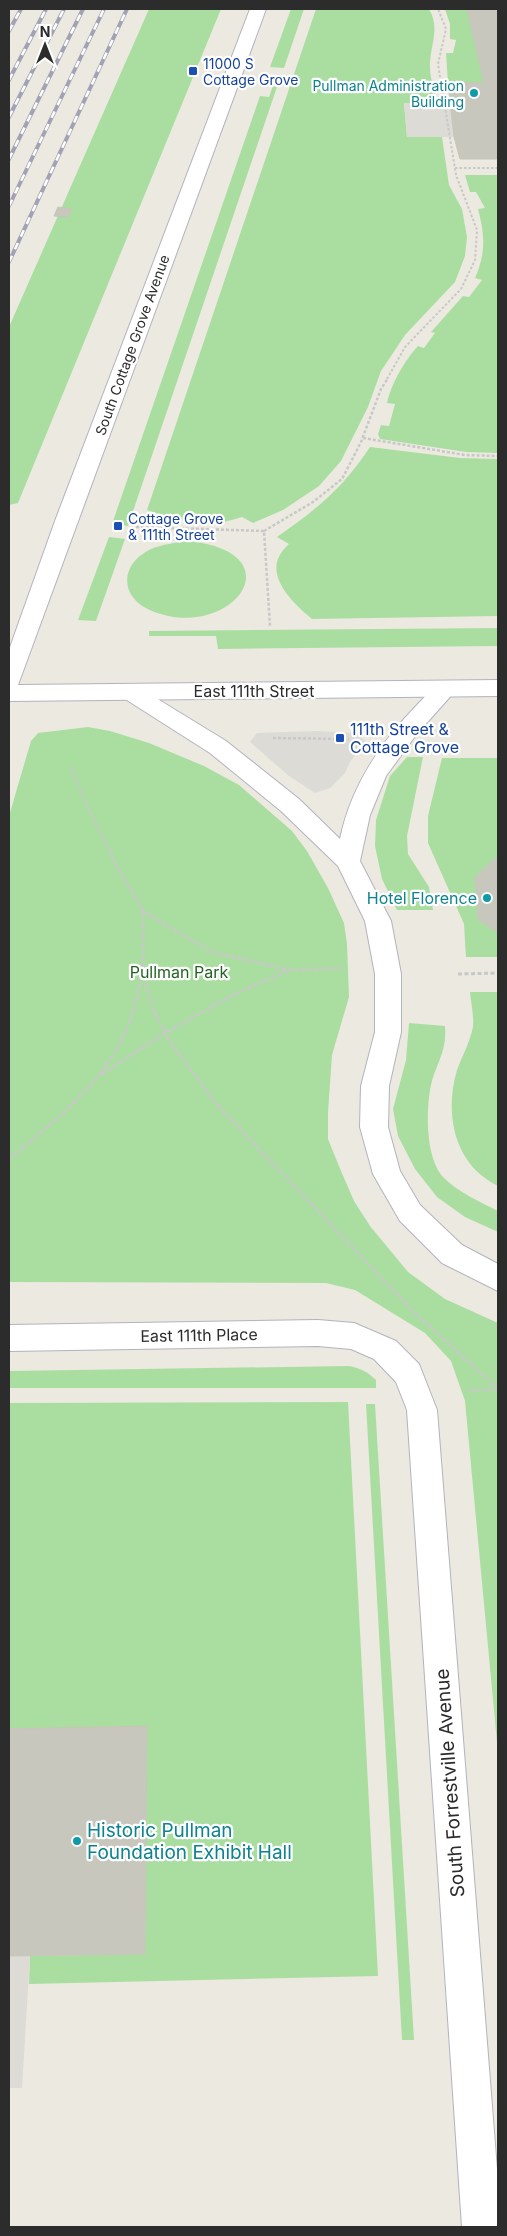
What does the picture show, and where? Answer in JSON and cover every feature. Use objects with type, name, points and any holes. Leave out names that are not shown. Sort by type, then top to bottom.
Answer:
[{"type":"street","name":"South Cottage Grove Avenue","points":[[9,681],[66,521],[258,9]]},
{"type":"street","name":"East 111th Street","points":[[9,692],[498,688]]},
{"type":"street","points":[[348,862],[360,808],[384,758],[412,723],[446,689]]},
{"type":"street","points":[[130,692],[218,748],[290,805],[348,862],[378,920],[388,974],[388,1032],[376,1086],[374,1128],[387,1174],[410,1214],[452,1254],[498,1278]]},
{"type":"street","name":"East 111th Place","points":[[9,1338],[318,1334],[354,1336],[385,1350]]},
{"type":"street","name":"South Forrestville Avenue","points":[[385,1350],[408,1374],[422,1410],[482,2227]]},
{"type":"path","points":[[136,527],[264,531],[313,502],[342,479],[363,438],[380,389],[405,347],[462,289],[475,260],[477,230],[455,168],[438,64],[446,29],[438,9]]},
{"type":"path","points":[[455,168],[498,168]]},
{"type":"path","points":[[363,438],[465,455],[498,456]]},
{"type":"path","points":[[264,531],[270,626]]},
{"type":"path","points":[[270,738],[354,739]]},
{"type":"path","points":[[71,767],[87,806],[117,867],[143,911],[212,952],[289,970],[348,968]]},
{"type":"path","points":[[143,911],[143,972],[152,1006],[165,1033],[219,1107],[413,1311],[498,1389]]},
{"type":"path","points":[[9,1159],[64,1113],[102,1074],[165,1033],[230,997],[289,970]]},
{"type":"path","points":[[102,1074],[126,1032],[143,972]]},
{"type":"path","points":[[458,974],[498,974]]},
{"type":"path","points":[[469,1390],[498,1389]]},
{"type":"green space","points":[[149,9],[221,9],[18,503],[9,505],[9,327]]},
{"type":"green space","points":[[291,9],[304,9],[284,68],[270,67]]},
{"type":"green space","points":[[316,9],[429,9],[434,22],[430,68],[437,103],[404,103],[407,137],[442,137],[449,185],[462,209],[467,237],[465,256],[455,282],[405,335],[381,371],[368,407],[341,461],[319,486],[283,510],[253,523],[242,517],[230,521],[194,522],[147,510]]},
{"type":"green space","points":[[445,9],[467,9],[484,83],[448,83],[446,53],[453,53],[456,40],[450,39],[450,24]]},
{"type":"green space","points":[[273,86],[277,87],[128,526],[112,524],[260,96],[269,97]]},
{"type":"green space","points":[[465,175],[498,175],[498,453],[466,452],[380,439],[378,434],[381,425],[389,426],[395,404],[387,403],[395,380],[408,358],[418,346],[424,348],[435,333],[431,332],[463,296],[469,297],[482,280],[475,278],[483,252],[482,227],[478,209],[485,208],[476,192],[470,192]]},
{"type":"green space","points":[[370,447],[460,458],[498,459],[498,616],[312,619],[287,594],[277,574],[277,564],[280,554],[289,544],[277,537],[305,517],[328,497],[350,474]]},
{"type":"green space","points":[[109,537],[125,539],[96,621],[78,620]]},
{"type":"green space","points":[[188,541],[221,548],[240,561],[246,576],[241,592],[228,606],[207,615],[181,618],[152,611],[141,605],[133,598],[127,581],[133,563],[151,549]]},
{"type":"green space","points":[[498,628],[498,646],[218,649],[216,636],[149,636],[149,631]]},
{"type":"green space","name":"Pullman Park","points":[[88,727],[110,731],[149,743],[204,766],[239,785],[292,831],[307,851],[328,888],[344,923],[347,944],[349,997],[332,1055],[328,1139],[354,1201],[370,1226],[408,1272],[445,1299],[498,1323],[498,1753],[465,1401],[451,1361],[425,1333],[355,1290],[326,1283],[9,1282],[9,816],[31,741],[38,733]]},
{"type":"green space","points":[[407,757],[423,757],[407,836],[408,854],[429,887],[433,910],[397,910],[382,879],[375,846],[376,820],[390,776]]},
{"type":"green space","points":[[442,758],[498,758],[498,856],[475,877],[478,919],[498,933],[498,957],[466,957],[464,924],[428,843],[428,816]]},
{"type":"green space","points":[[470,992],[498,992],[498,1186],[483,1177],[462,1152],[456,1137],[453,1121],[453,1087],[457,1070],[473,1027]]},
{"type":"green space","points":[[409,1023],[445,1026],[441,1056],[429,1095],[428,1133],[433,1158],[443,1177],[455,1187],[498,1211],[498,1232],[465,1217],[437,1197],[415,1169],[398,1136],[393,1109],[406,1060]]},
{"type":"green space","points":[[349,1366],[364,1371],[373,1377],[376,1380],[376,1388],[9,1388],[9,1371]]},
{"type":"green space","points":[[348,1402],[378,1976],[29,1984],[30,1956],[145,1954],[147,1727],[9,1729],[9,1403]]},
{"type":"green space","points":[[366,1404],[375,1404],[414,2040],[402,2040]]},
{"type":"shaded area","points":[[404,103],[450,103],[454,137],[407,137]]},
{"type":"shaded area","points":[[318,731],[357,733],[365,741],[350,762],[345,773],[330,788],[315,793],[289,776],[250,742],[257,733]]},
{"type":"shaded area","points":[[9,1956],[30,1956],[22,2088],[9,2088]]},
{"type":"building","name":"Pullman Administration Building","points":[[467,9],[498,9],[498,159],[460,159],[454,137],[448,83],[484,83]]},
{"type":"building","points":[[58,207],[71,209],[68,217],[54,216]]},
{"type":"building","name":"Hotel Florence","points":[[498,856],[498,933],[478,919],[475,877]]},
{"type":"building","name":"Historic Pullman Foundation Exhibit Hall","points":[[147,1726],[145,1954],[9,1956],[9,1729]]},
{"type":"railway","points":[[9,31],[21,9]]},
{"type":"railway","points":[[9,80],[46,9]]},
{"type":"railway","points":[[9,117],[64,9]]},
{"type":"railway","points":[[9,159],[83,9]]},
{"type":"railway","points":[[9,206],[104,9]]},
{"type":"railway","points":[[9,262],[127,9]]},
{"type":"place","name":"11000 S Cottage Grove","points":[[193,71]]},
{"type":"place","name":"Pullman Administration Building","points":[[474,93]]},
{"type":"place","name":"Cottage Grove & 111th Street","points":[[118,526]]},
{"type":"place","name":"111th Street & Cottage Grove","points":[[340,738]]},
{"type":"place","name":"Hotel Florence","points":[[487,898]]},
{"type":"place","name":"Historic Pullman Foundation Exhibit Hall","points":[[77,1841]]}]
